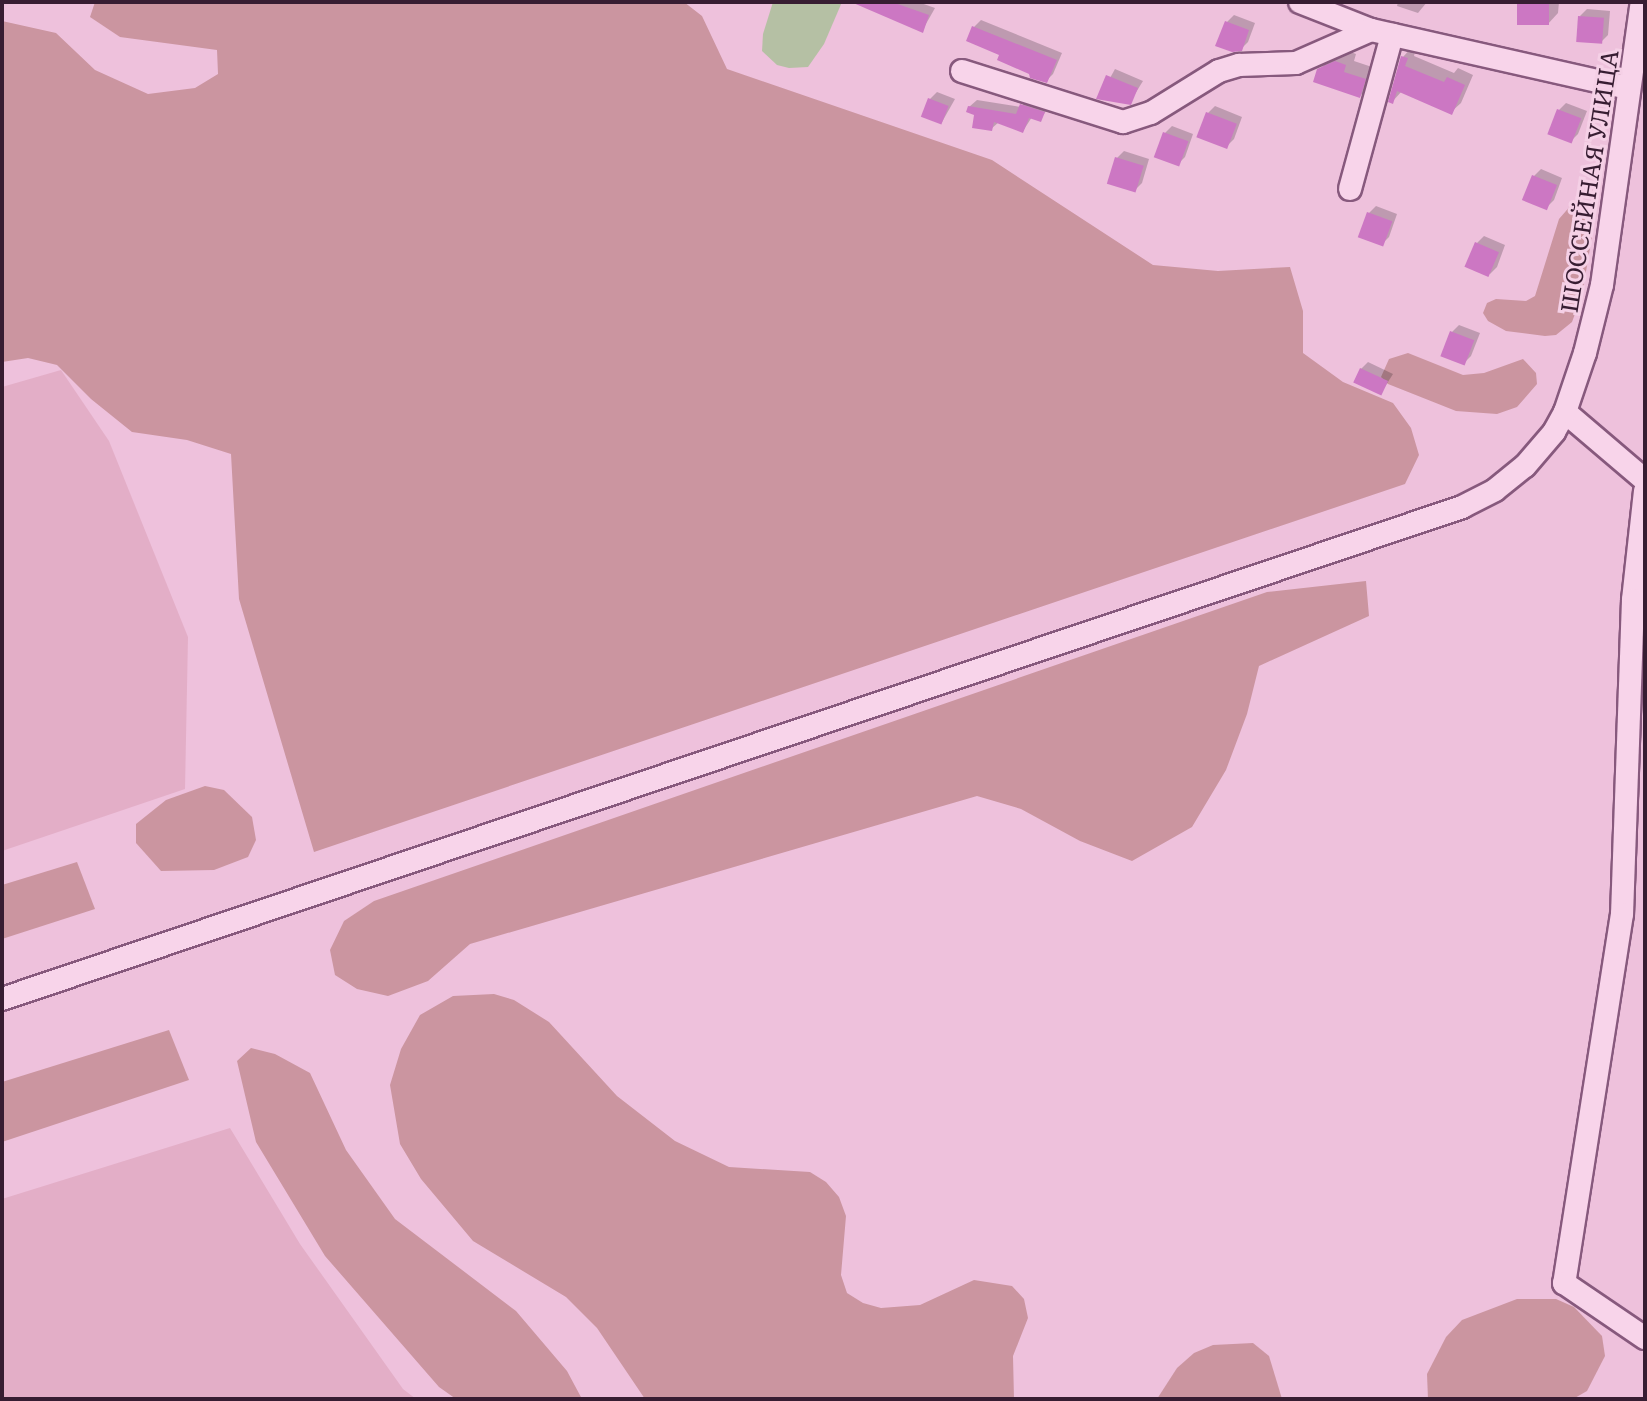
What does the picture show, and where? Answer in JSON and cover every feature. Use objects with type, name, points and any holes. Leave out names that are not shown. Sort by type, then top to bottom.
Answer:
[{"type":"street","points":[[1300,2],[1381,32],[1629,88]]},
{"type":"street","name":"ШОССЕЙНАЯ УЛИЦА","points":[[2,999],[1462,507],[1495,490],[1525,466],[1554,432],[1565,412],[1602,285],[1642,2]]},
{"type":"street","points":[[962,71],[1123,122],[1151,113],[1219,71],[1239,65],[1296,63],[1381,32]]},
{"type":"street","points":[[1350,189],[1381,32]]},
{"type":"street","points":[[1625,123],[1645,135]]},
{"type":"street","points":[[1565,412],[1645,480]]},
{"type":"street","points":[[1645,491],[1633,600],[1622,914],[1564,1283],[1645,1338]]},
{"type":"shaded area","points":[[95,2],[684,2],[702,16],[727,69],[992,160],[1153,265],[1218,271],[1290,267],[1303,311],[1303,353],[1343,382],[1393,403],[1411,428],[1419,455],[1405,484],[314,852],[239,599],[231,454],[187,440],[132,432],[91,399],[57,365],[28,358],[2,362],[2,21],[56,33],[95,70],[148,94],[195,88],[218,74],[217,50],[120,37],[90,17]]},
{"type":"shaded area","points":[[773,2],[842,2],[824,44],[808,67],[777,65],[762,51],[763,34]]},
{"type":"shaded area","points":[[1581,200],[1590,202],[1595,219],[1582,295],[1572,322],[1556,335],[1545,336],[1506,331],[1488,321],[1483,313],[1487,303],[1496,299],[1526,301],[1535,296],[1559,219],[1572,204]]},
{"type":"shaded area","points":[[1408,353],[1463,375],[1484,373],[1523,359],[1536,373],[1537,384],[1517,407],[1497,414],[1456,411],[1388,384],[1381,377],[1389,359]]},
{"type":"shaded area","points":[[61,370],[109,441],[188,637],[185,789],[2,851],[2,387]]},
{"type":"shaded area","points":[[1366,581],[1369,616],[1259,666],[1247,714],[1226,770],[1192,827],[1132,861],[1080,841],[1021,809],[977,796],[470,944],[428,981],[388,996],[357,989],[335,975],[330,950],[344,921],[374,901],[1267,592]]},
{"type":"shaded area","points":[[205,786],[224,790],[252,817],[256,840],[248,857],[214,870],[161,871],[136,843],[136,824],[166,800]]},
{"type":"shaded area","points":[[77,862],[95,909],[2,939],[2,885]]},
{"type":"shaded area","points":[[494,994],[514,1000],[549,1022],[617,1096],[675,1141],[729,1167],[810,1172],[826,1182],[839,1197],[846,1216],[841,1275],[847,1293],[863,1303],[881,1308],[920,1305],[974,1280],[1012,1286],[1024,1299],[1028,1318],[1013,1356],[1014,1399],[645,1399],[597,1328],[566,1297],[473,1241],[421,1179],[400,1144],[390,1085],[401,1049],[420,1015],[453,996]]},
{"type":"shaded area","points":[[169,1030],[189,1080],[2,1142],[2,1082]]},
{"type":"shaded area","points":[[251,1048],[275,1054],[310,1073],[346,1150],[395,1219],[516,1311],[567,1371],[582,1399],[456,1399],[439,1387],[325,1256],[256,1142],[237,1061]]},
{"type":"shaded area","points":[[230,1128],[300,1244],[403,1389],[416,1399],[2,1399],[2,1199]]},
{"type":"shaded area","points":[[1517,1299],[1556,1299],[1574,1307],[1602,1336],[1605,1356],[1587,1391],[1573,1399],[1428,1399],[1427,1374],[1446,1337],[1462,1320]]},
{"type":"shaded area","points":[[1253,1343],[1269,1356],[1282,1399],[1157,1399],[1177,1368],[1194,1353],[1213,1345]]},
{"type":"building","points":[[851,2],[892,2],[929,15],[923,33]]},
{"type":"building","points":[[1517,2],[1549,2],[1549,25],[1517,25]]},
{"type":"building","points":[[1578,16],[1604,18],[1602,44],[1576,42]]},
{"type":"building","points":[[1225,21],[1249,30],[1242,51],[1232,52],[1215,46]]},
{"type":"building","points":[[972,26],[1057,60],[1047,83],[1030,78],[1029,74],[997,60],[999,55],[966,41]]},
{"type":"building","points":[[1401,56],[1408,58],[1405,66],[1444,82],[1447,77],[1465,85],[1452,115],[1397,91],[1393,104],[1388,102]]},
{"type":"building","points":[[1335,61],[1346,65],[1344,72],[1366,79],[1360,98],[1313,82],[1317,69]]},
{"type":"building","points":[[1106,75],[1138,88],[1131,105],[1096,99]]},
{"type":"building","points":[[928,98],[949,106],[941,125],[921,117]]},
{"type":"building","points":[[1020,104],[1045,112],[1041,122],[1029,118],[1023,133],[994,122],[992,131],[972,128],[974,115],[966,112],[968,106],[1016,114]]},
{"type":"building","points":[[1557,109],[1581,118],[1572,144],[1547,134]]},
{"type":"building","points":[[1206,112],[1237,124],[1227,149],[1196,137]]},
{"type":"building","points":[[1163,132],[1188,141],[1179,167],[1154,157]]},
{"type":"building","points":[[1115,157],[1144,166],[1136,193],[1107,184]]},
{"type":"building","points":[[1532,175],[1557,185],[1547,210],[1522,200]]},
{"type":"building","points":[[1367,212],[1392,221],[1383,247],[1358,237]]},
{"type":"building","points":[[1475,242],[1499,252],[1488,277],[1464,267]]},
{"type":"building","points":[[1450,331],[1474,340],[1465,366],[1440,356]]},
{"type":"building","points":[[1360,368],[1388,381],[1381,396],[1353,383]]}]
